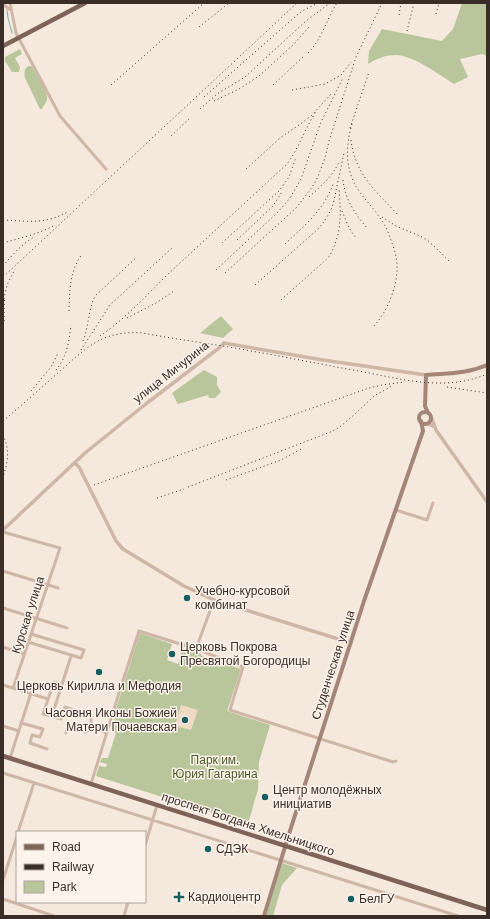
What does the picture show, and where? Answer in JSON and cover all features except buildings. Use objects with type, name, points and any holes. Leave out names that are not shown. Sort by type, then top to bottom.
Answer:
[{"type":"main road","points":[[3,46],[85,3]]},
{"type":"main road","name":"улица Мичурина","points":[[426,375],[468,372],[487,365]]},
{"type":"main road","points":[[423,431],[432,419],[425,406],[426,375]]},
{"type":"main road","points":[[423,431],[419,416],[425,406]]},
{"type":"main road","points":[[422,412],[428,414]]},
{"type":"main road","points":[[421,421],[423,424],[428,424]]},
{"type":"main road","name":"Студенческая улица","points":[[264,916],[352,637],[423,431]]},
{"type":"main road","name":"проспект Богдана Хмельницкого","points":[[3,756],[487,910]]},
{"type":"street","points":[[10,3],[18,38],[60,116],[106,169]]},
{"type":"street","points":[[3,6],[4,5],[9,9],[11,8]]},
{"type":"street","name":"улица Мичурина","points":[[3,531],[75,462],[116,427],[219,348],[224,342],[330,361],[426,375]]},
{"type":"street","points":[[432,419],[435,427],[487,502]]},
{"type":"street","points":[[428,424],[435,427]]},
{"type":"street","points":[[75,462],[116,541],[122,549],[184,586],[214,600],[351,643]]},
{"type":"street","points":[[396,510],[428,520],[433,503]]},
{"type":"street","name":"Курская улица","points":[[3,531],[60,548],[13,688]]},
{"type":"street","points":[[3,571],[58,588]]},
{"type":"street","points":[[196,649],[214,600]]},
{"type":"street","points":[[3,608],[67,628]]},
{"type":"street","points":[[91,784],[139,631],[196,649],[243,667],[230,710],[393,762],[396,761]]},
{"type":"street","points":[[28,642],[82,658],[84,650],[31,634]]},
{"type":"street","points":[[344,641],[352,637]]},
{"type":"street","points":[[3,647],[24,654]]},
{"type":"street","points":[[52,716],[72,656]]},
{"type":"street","points":[[62,685],[54,682],[44,714],[61,719],[65,707],[91,716],[91,728]]},
{"type":"street","points":[[3,685],[48,699]]},
{"type":"street","points":[[10,758],[31,693]]},
{"type":"street","points":[[21,723],[43,729],[40,737],[32,735]]},
{"type":"street","points":[[3,726],[18,731]]},
{"type":"street","points":[[66,733],[68,726],[86,732],[91,728]]},
{"type":"street","points":[[35,727],[30,744],[47,749]]},
{"type":"street","points":[[91,728],[107,732]]},
{"type":"street","points":[[3,773],[458,916]]},
{"type":"street","points":[[18,831],[34,783]]},
{"type":"street","points":[[146,843],[157,805]]},
{"type":"street","points":[[3,880],[16,839]]},
{"type":"street","points":[[3,899],[54,916]]},
{"type":"street","points":[[124,916],[128,903]]},
{"type":"green space","points":[[462,3],[487,3],[487,56],[482,54],[460,59],[468,77],[454,84],[417,61],[395,55],[377,59],[368,64],[369,51],[382,29],[442,41],[453,29]]},
{"type":"green space","points":[[20,49],[22,54],[15,58],[20,67],[19,72],[12,72],[5,61],[5,57]]},
{"type":"green space","points":[[29,66],[33,68],[47,94],[46,103],[42,109],[40,109],[25,78],[24,74],[26,68]]},
{"type":"green space","points":[[221,316],[233,329],[223,338],[200,333]]},
{"type":"green space","points":[[204,370],[217,377],[217,385],[221,392],[215,398],[209,398],[208,395],[178,404],[172,393]]},
{"type":"green space","name":"Парк им. Юрия Гагарина","points":[[140,633],[172,644],[167,660],[178,664],[182,648],[241,669],[227,711],[270,725],[259,762],[258,789],[248,824],[96,776],[99,766],[106,767],[107,764],[100,762],[102,758],[108,758],[116,733],[111,731],[111,729]]},
{"type":"green space","points":[[282,863],[297,868],[282,885],[273,916],[266,916]]},
{"type":"shaded area","points":[[181,705],[198,710],[191,730],[175,726]]},
{"type":"waterway","points":[[7,10],[12,33]]},
{"type":"railway","points":[[111,85],[204,3]]},
{"type":"railway","points":[[199,27],[229,3]]},
{"type":"railway","points":[[3,277],[297,3]]},
{"type":"railway","points":[[204,97],[302,11],[318,3]]},
{"type":"railway","points":[[200,109],[217,94],[245,77],[306,21],[330,3]]},
{"type":"railway","points":[[308,53],[317,42],[337,3]]},
{"type":"railway","points":[[225,273],[296,208],[316,181],[325,158],[356,57],[382,3]]},
{"type":"railway","points":[[399,15],[401,3]]},
{"type":"railway","points":[[407,31],[414,3]]},
{"type":"railway","points":[[436,14],[439,3]]},
{"type":"railway","points":[[214,101],[239,89],[259,76],[294,44],[309,27]]},
{"type":"railway","points":[[273,85],[304,56]]},
{"type":"railway","points":[[292,90],[325,84],[341,75],[351,62]]},
{"type":"railway","points":[[350,128],[369,72]]},
{"type":"railway","points":[[216,270],[278,212],[290,198],[301,179],[321,122],[343,78]]},
{"type":"railway","points":[[246,169],[280,138],[312,115],[332,93]]},
{"type":"railway","points":[[100,336],[127,315],[167,275],[287,164],[317,110]]},
{"type":"railway","points":[[171,136],[189,119]]},
{"type":"railway","points":[[352,124],[348,151],[348,164],[352,178],[361,194],[386,227],[395,251],[397,265],[395,285],[390,300],[378,322],[372,328]]},
{"type":"railway","points":[[351,140],[353,152],[362,173],[375,191],[399,216]]},
{"type":"railway","points":[[255,285],[318,229],[326,218],[333,205],[344,153]]},
{"type":"railway","points":[[222,243],[279,191],[289,177],[296,157]]},
{"type":"railway","points":[[309,197],[330,177],[339,162]]},
{"type":"railway","points":[[343,180],[348,200],[358,217],[367,228]]},
{"type":"railway","points":[[285,244],[319,210],[333,184]]},
{"type":"railway","points":[[281,300],[329,257],[336,240],[340,224],[339,189]]},
{"type":"railway","points":[[237,240],[273,206],[282,192]]},
{"type":"railway","points":[[3,220],[37,221],[52,218],[69,211]]},
{"type":"railway","points":[[342,211],[349,228],[356,238]]},
{"type":"railway","points":[[382,217],[396,226],[427,240],[451,263]]},
{"type":"railway","points":[[3,243],[36,233],[55,225]]},
{"type":"railway","points":[[3,266],[17,250],[34,237]]},
{"type":"railway","points":[[81,350],[110,305],[172,248]]},
{"type":"railway","points":[[69,311],[72,275],[82,254]]},
{"type":"railway","points":[[83,341],[95,296],[137,257]]},
{"type":"railway","points":[[3,303],[7,285],[15,269]]},
{"type":"railway","points":[[127,318],[156,303],[174,291]]},
{"type":"railway","points":[[4,321],[5,297]]},
{"type":"railway","points":[[56,370],[65,355],[71,325]]},
{"type":"railway","points":[[3,421],[87,348],[107,337],[125,333],[143,333],[224,346],[423,382],[456,382],[487,374]]},
{"type":"railway","points":[[31,391],[51,367],[58,353]]},
{"type":"railway","points":[[94,485],[369,388],[404,382]]},
{"type":"railway","points":[[188,487],[333,431],[354,415],[374,396],[392,386]]},
{"type":"railway","points":[[447,387],[487,393]]},
{"type":"railway","points":[[3,435],[7,446],[8,456],[3,477]]},
{"type":"railway","points":[[226,480],[281,460],[303,448]]},
{"type":"railway","points":[[157,498],[184,489]]},
{"type":"place","name":"Учебно-курсовой комбинат","points":[[187,598]]},
{"type":"place","name":"Церковь Покрова Пресвятой Богородицы","points":[[172,654]]},
{"type":"place","name":"Церковь Кирилла и Мефодия","points":[[99,672]]},
{"type":"place","name":"Часовня Иконы Божией Матери Почаевская","points":[[185,720]]},
{"type":"place","name":"Центр молодёжных инициатив","points":[[265,797]]},
{"type":"place","name":"СДЭК","points":[[208,849]]},
{"type":"place","name":"Кардиоцентр","points":[[179,897]]},
{"type":"place","name":"БелГУ","points":[[351,899]]}]
